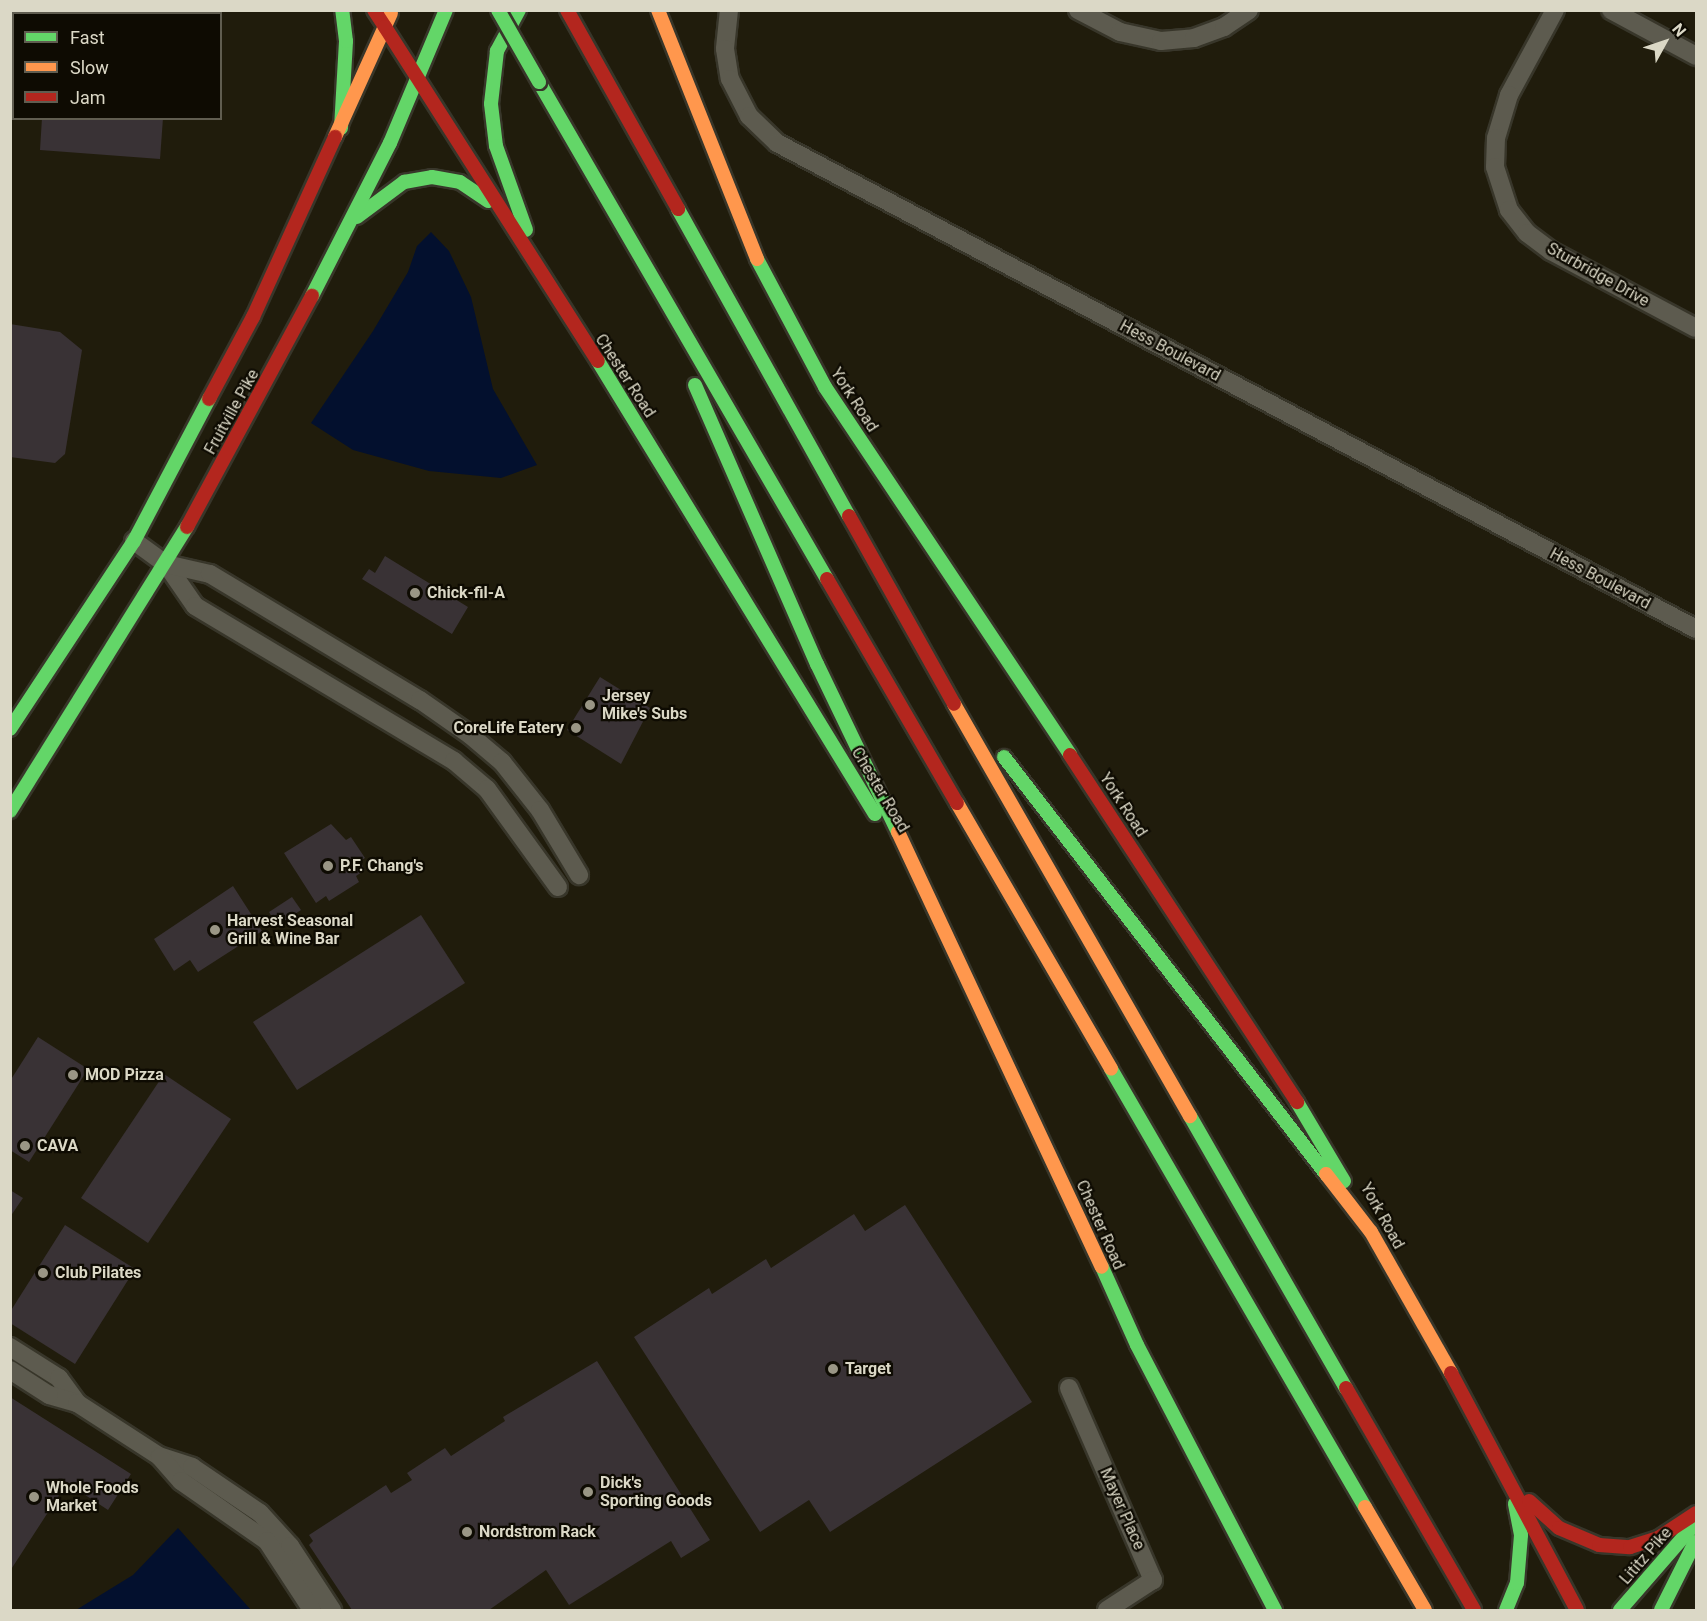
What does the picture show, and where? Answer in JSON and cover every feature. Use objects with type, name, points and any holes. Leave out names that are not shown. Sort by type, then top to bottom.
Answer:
[{"type":"main road","points":[[341,128],[346,41],[342,10]]},
{"type":"main road","name":"Chester Road","points":[[374,10],[419,78],[496,206],[679,488],[952,942],[1137,1345],[1275,1611]]},
{"type":"main road","name":"Fruitville Pike","points":[[10,729],[134,541],[264,296],[392,10]]},
{"type":"main road","name":"Fruitville Pike","points":[[10,811],[166,564],[347,228],[419,78],[446,10]]},
{"type":"main road","points":[[498,10],[1422,1606]]},
{"type":"main road","points":[[519,10],[497,51],[493,70],[496,146],[520,215],[562,309]]},
{"type":"main road","name":"York Road","points":[[658,10],[763,273],[825,387],[1313,1122],[1371,1232],[1504,1468],[1577,1611]]},
{"type":"main road","points":[[568,12],[928,661],[1474,1611]]},
{"type":"main road","points":[[347,228],[372,201],[404,182],[432,177],[460,182],[496,206]]},
{"type":"main road","points":[[648,269],[716,437],[817,664],[952,942]]},
{"type":"main road","points":[[928,661],[1371,1232]]},
{"type":"main road","points":[[1504,1468],[1550,1521],[1580,1540],[1599,1545],[1630,1547],[1658,1538],[1696,1514]]},
{"type":"main road","points":[[1504,1468],[1521,1535],[1517,1583],[1506,1611]]},
{"type":"main road","name":"Lititz Pike","points":[[1620,1611],[1696,1523]]},
{"type":"main road","points":[[1661,1611],[1696,1539]]},
{"type":"main road","points":[[1245,1553],[1292,1611]]},
{"type":"street","name":"Hess Boulevard","points":[[729,10],[725,49],[730,79],[749,116],[777,143],[1696,629]]},
{"type":"street","points":[[1078,10],[1120,32],[1161,41],[1194,38],[1224,27],[1249,10]]},
{"type":"street","name":"Sturbridge Drive","points":[[1555,10],[1509,94],[1496,138],[1495,167],[1509,210],[1527,232],[1551,251],[1696,328]]},
{"type":"street","points":[[1611,10],[1696,56]]},
{"type":"street","points":[[134,541],[166,564],[195,606],[454,761],[487,789],[558,886]]},
{"type":"street","points":[[166,564],[210,574],[470,735],[502,762],[534,802],[579,875]]},
{"type":"street","points":[[10,1347],[59,1378],[77,1403]]},
{"type":"street","points":[[10,1370],[49,1395],[77,1403],[159,1456],[192,1467],[240,1496],[332,1611]]},
{"type":"street","name":"Mayer Place","points":[[1069,1388],[1153,1580],[1107,1611]]},
{"type":"street","points":[[273,1536],[312,1611]]},
{"type":"water","points":[[431,232],[449,251],[471,297],[493,389],[537,465],[501,478],[429,471],[353,450],[311,423],[373,331],[408,272],[417,246]]},
{"type":"water","points":[[178,1528],[251,1610],[76,1610],[133,1575]]},
{"type":"building","points":[[42,120],[163,120],[160,159],[40,150]]},
{"type":"building","points":[[10,324],[60,332],[82,350],[65,454],[55,463],[10,457]]},
{"type":"building","name":"Chick-fil-A","points":[[385,556],[468,607],[452,634],[362,579],[369,569],[375,573]]},
{"type":"building","points":[[600,677],[650,708],[621,764],[567,730]]},
{"type":"building","name":"P.F. Chang's","points":[[331,824],[346,840],[351,837],[365,858],[360,861],[365,870],[356,876],[359,882],[329,901],[326,896],[316,903],[284,853]]},
{"type":"building","name":"Harvest Seasonal Grill & Wine Bar","points":[[233,886],[262,931],[198,972],[190,960],[174,971],[154,939]]},
{"type":"building","points":[[292,897],[301,910],[277,926],[269,912]]},
{"type":"building","points":[[421,915],[465,983],[297,1090],[253,1022]]},
{"type":"building","points":[[38,1037],[88,1069],[29,1162],[10,1150],[10,1081]]},
{"type":"building","points":[[164,1074],[231,1119],[148,1243],[81,1198]]},
{"type":"building","points":[[10,1190],[23,1198],[10,1217]]},
{"type":"building","name":"Target","points":[[905,1205],[1032,1402],[830,1532],[809,1500],[760,1532],[634,1337],[709,1288],[712,1294],[766,1259],[771,1268],[854,1214],[865,1231]]},
{"type":"building","points":[[65,1225],[135,1269],[75,1364],[10,1323],[10,1312]]},
{"type":"building","points":[[597,1361],[710,1540],[681,1558],[671,1541],[569,1605],[546,1570],[489,1610],[352,1610],[309,1545],[313,1541],[309,1535],[386,1485],[391,1493],[412,1480],[407,1473],[445,1448],[451,1456],[505,1421],[503,1417]]},
{"type":"building","name":"Whole Foods Market","points":[[10,1397],[131,1474],[108,1510],[67,1483],[10,1571]]},
{"type":"traffic: fast","points":[[341,128],[346,41],[342,10]]},
{"type":"traffic: fast","points":[[312,296],[390,143],[446,10]]},
{"type":"traffic: fast","points":[[498,10],[539,82]]},
{"type":"traffic: fast","points":[[519,10],[497,51],[491,104],[496,146],[526,230]]},
{"type":"traffic: fast","points":[[539,82],[827,579]]},
{"type":"traffic: fast","points":[[357,217],[404,182],[432,177],[460,182],[488,201]]},
{"type":"traffic: fast","points":[[678,209],[849,516]]},
{"type":"traffic: fast","points":[[757,259],[825,387],[1070,755]]},
{"type":"traffic: fast","points":[[598,361],[875,814]]},
{"type":"traffic: fast","points":[[695,385],[817,664],[898,832]]},
{"type":"traffic: fast","points":[[10,729],[134,541],[209,399]]},
{"type":"traffic: fast","points":[[10,811],[187,527]]},
{"type":"traffic: fast","points":[[1004,757],[1326,1174]]},
{"type":"traffic: fast","points":[[1111,1069],[1365,1507]]},
{"type":"traffic: fast","points":[[1297,1102],[1344,1181]]},
{"type":"traffic: fast","points":[[1190,1116],[1346,1388]]},
{"type":"traffic: fast","points":[[1102,1267],[1137,1345],[1275,1610]]},
{"type":"traffic: fast","points":[[1506,1610],[1517,1583],[1521,1535],[1515,1504]]},
{"type":"traffic: fast","points":[[1620,1610],[1693,1526]]},
{"type":"traffic: fast","points":[[1661,1610],[1695,1542]]},
{"type":"traffic: slow","points":[[658,10],[757,259]]},
{"type":"traffic: slow","points":[[335,137],[391,13]]},
{"type":"traffic: slow","points":[[954,704],[1190,1116]]},
{"type":"traffic: slow","points":[[957,803],[1111,1069]]},
{"type":"traffic: slow","points":[[898,832],[1102,1267]]},
{"type":"traffic: slow","points":[[1326,1174],[1371,1232],[1451,1373]]},
{"type":"traffic: slow","points":[[1365,1507],[1425,1610]]},
{"type":"traffic: jam","points":[[374,10],[385,27]]},
{"type":"traffic: jam","points":[[567,10],[678,209]]},
{"type":"traffic: jam","points":[[385,27],[598,361]]},
{"type":"traffic: jam","points":[[209,399],[253,317],[335,137]]},
{"type":"traffic: jam","points":[[187,527],[312,296]]},
{"type":"traffic: jam","points":[[849,516],[954,704]]},
{"type":"traffic: jam","points":[[827,579],[957,803]]},
{"type":"traffic: jam","points":[[1070,755],[1297,1102]]},
{"type":"traffic: jam","points":[[1451,1373],[1577,1610]]},
{"type":"traffic: jam","points":[[1346,1388],[1474,1610]]},
{"type":"traffic: jam","points":[[1529,1501],[1559,1528],[1599,1545],[1630,1547],[1658,1538],[1696,1513]]},
{"type":"place","name":"Chick-fil-A","points":[[415,593]]},
{"type":"place","name":"Jersey Mike's Subs","points":[[590,705]]},
{"type":"place","name":"CoreLife Eatery","points":[[576,728]]},
{"type":"place","name":"P.F. Chang's","points":[[328,866]]},
{"type":"place","name":"Harvest Seasonal Grill & Wine Bar","points":[[215,930]]},
{"type":"place","name":"MOD Pizza","points":[[73,1075]]},
{"type":"place","name":"CAVA","points":[[25,1146]]},
{"type":"place","name":"Club Pilates","points":[[43,1273]]},
{"type":"place","name":"Target","points":[[833,1369]]},
{"type":"place","name":"Dick's Sporting Goods","points":[[588,1492]]},
{"type":"place","name":"Whole Foods Market","points":[[34,1497]]},
{"type":"place","name":"Nordstrom Rack","points":[[467,1532]]}]
